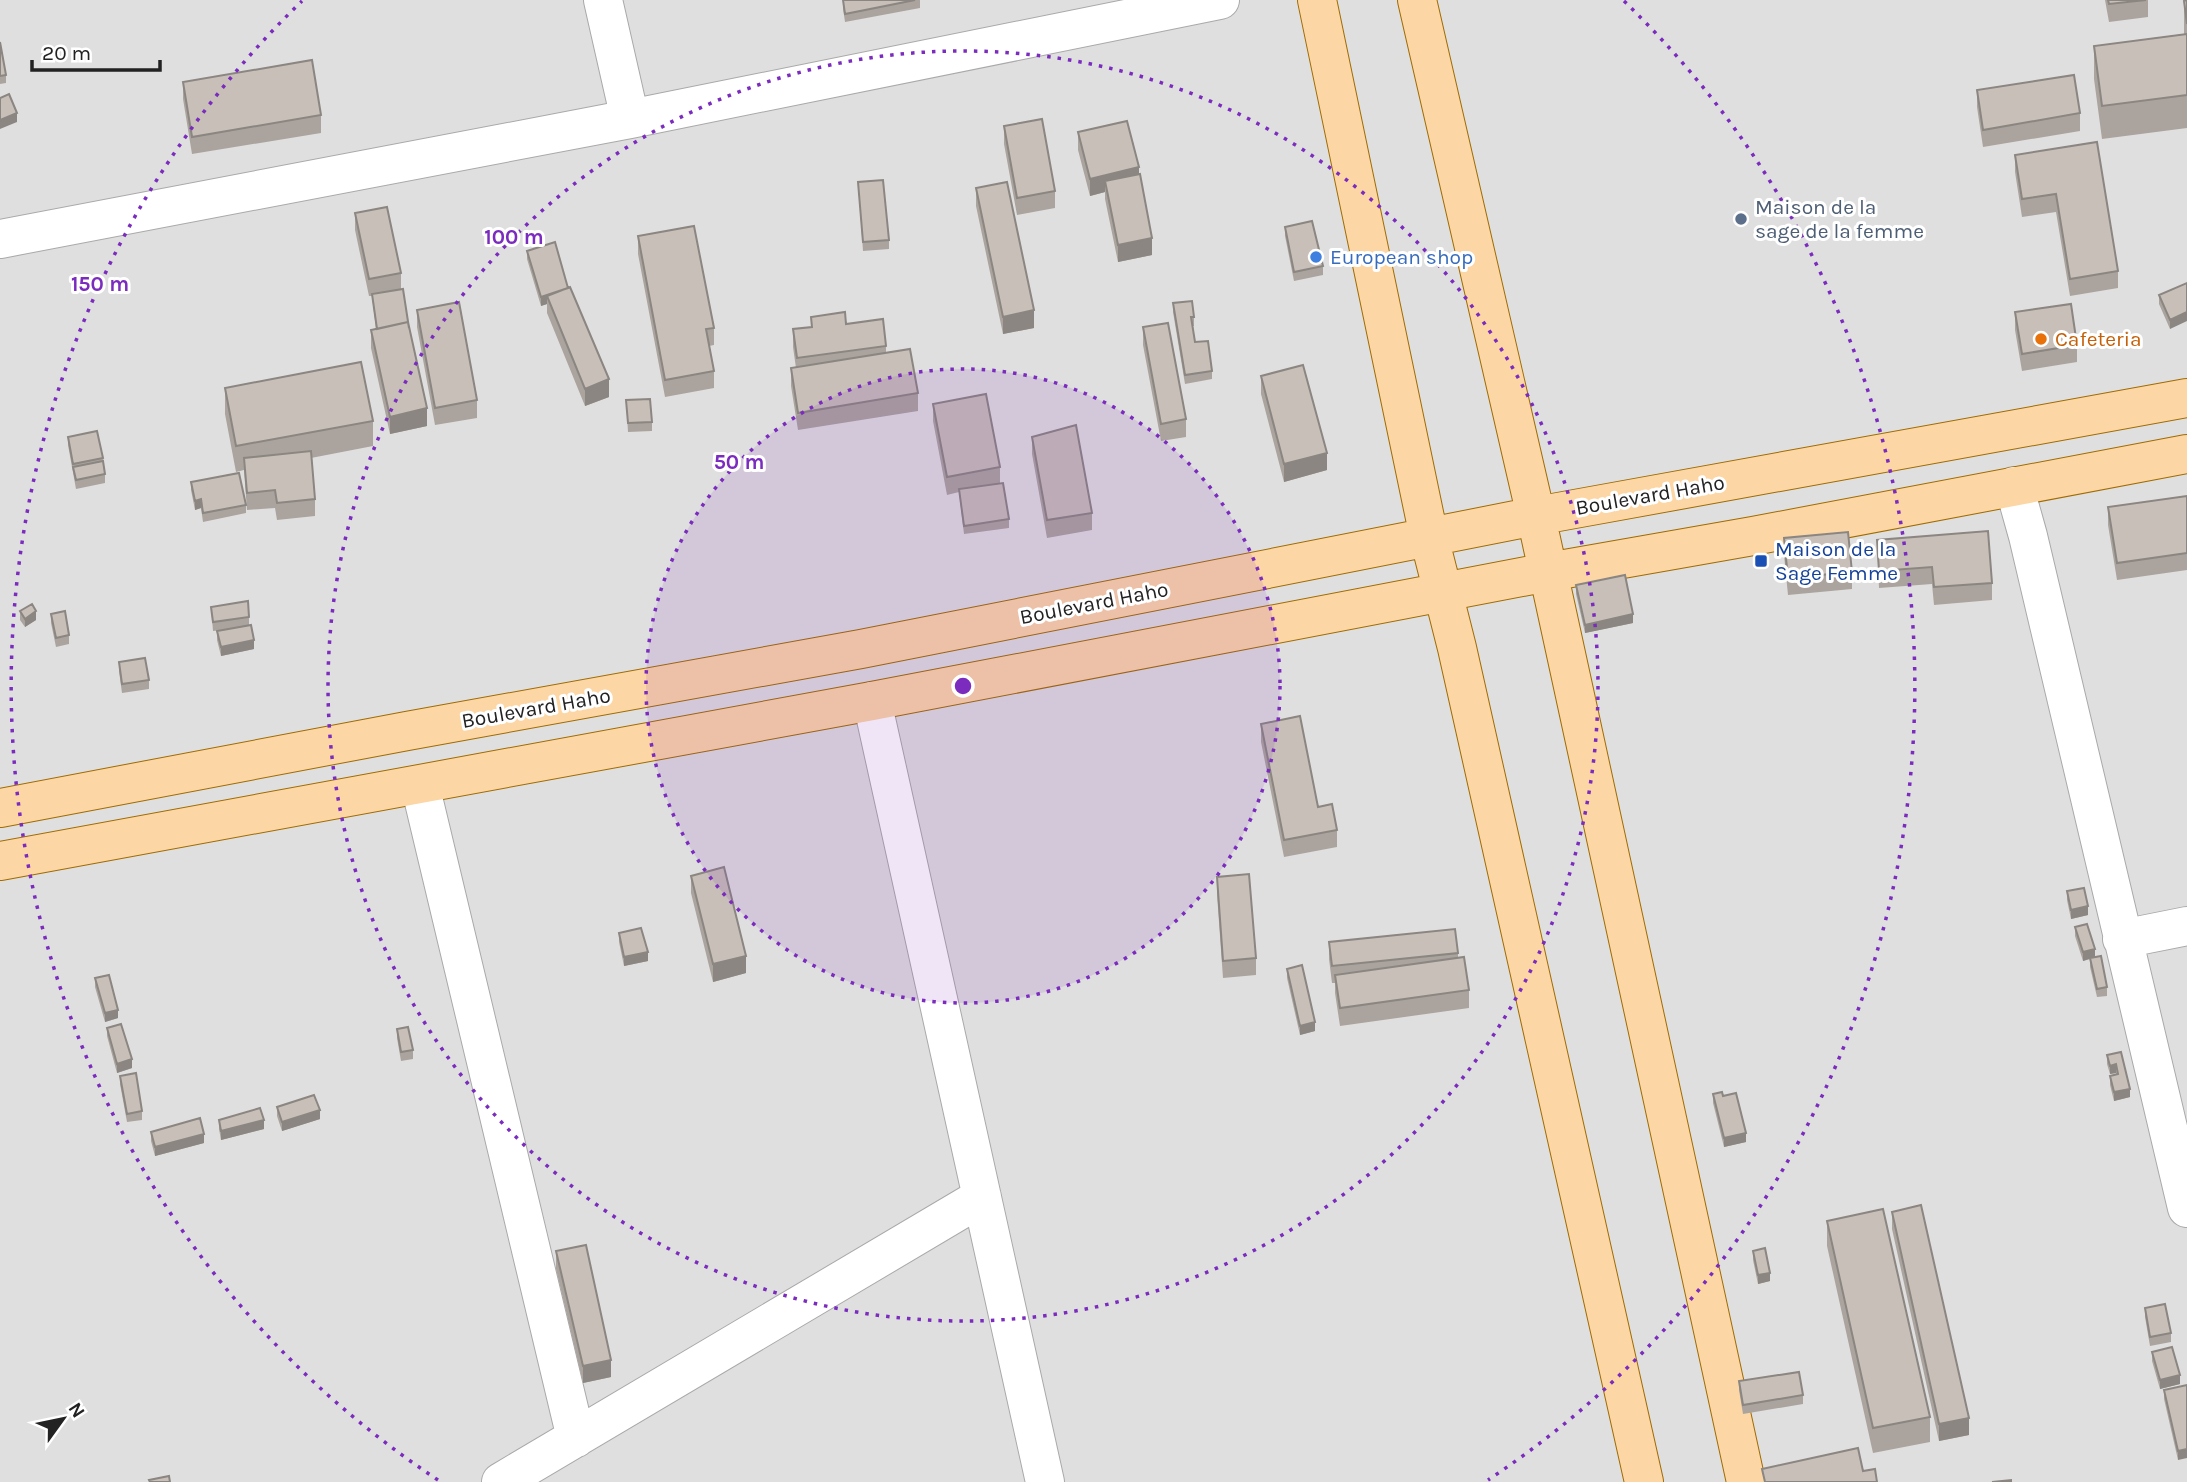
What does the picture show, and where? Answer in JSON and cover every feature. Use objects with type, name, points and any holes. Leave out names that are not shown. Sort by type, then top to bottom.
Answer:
[{"type":"main road","points":[[1317,0],[1429,537],[1595,1257],[1644,1482]]},
{"type":"main road","points":[[1417,0],[1536,516],[1746,1482]]},
{"type":"main road","name":"Boulevard Haho","points":[[0,807],[861,649],[1536,516],[2187,398]]},
{"type":"main road","points":[[0,861],[872,701],[2187,454]]},
{"type":"street","points":[[603,0],[630,119]]},
{"type":"street","points":[[0,239],[630,119],[1220,0]]},
{"type":"street","points":[[2014,486],[2187,1208]]},
{"type":"street","points":[[872,701],[1045,1482]]},
{"type":"street","points":[[420,785],[576,1438]]},
{"type":"street","points":[[2122,939],[2187,926]]},
{"type":"street","points":[[501,1482],[982,1197]]},
{"type":"shaded area","points":[[0,0],[2187,0],[2187,1482],[0,1482]]},
{"type":"building","points":[[843,0],[915,0],[845,14]]},
{"type":"building","points":[[2108,0],[2146,0],[2109,4]]},
{"type":"building","points":[[2187,0],[2187,24],[2184,1]]},
{"type":"building","points":[[2187,34],[2187,95],[2102,106],[2094,46]]},
{"type":"building","points":[[0,42],[6,75],[0,76]]},
{"type":"building","points":[[312,60],[321,115],[192,137],[183,82]]},
{"type":"building","points":[[2074,75],[2080,113],[1983,130],[1977,90]]},
{"type":"building","points":[[9,94],[17,113],[0,120],[0,98]]},
{"type":"building","points":[[1042,119],[1055,191],[1017,198],[1004,126]]},
{"type":"building","points":[[1127,121],[1139,167],[1090,179],[1078,132]]},
{"type":"building","points":[[2097,142],[2118,271],[2070,279],[2056,194],[2022,199],[2015,155]]},
{"type":"building","points":[[1140,174],[1152,238],[1118,245],[1105,181]]},
{"type":"building","points":[[883,180],[889,240],[863,242],[858,182]]},
{"type":"building","points":[[1007,182],[1034,310],[1003,317],[976,188]]},
{"type":"building","points":[[387,207],[401,273],[369,279],[355,213]]},
{"type":"building","points":[[1312,221],[1323,266],[1294,272],[1285,227]]},
{"type":"building","points":[[694,226],[714,328],[706,329],[714,371],[665,380],[638,236]]},
{"type":"building","points":[[555,242],[568,288],[541,297],[527,251]]},
{"type":"building","points":[[2187,283],[2187,312],[2170,320],[2159,295]]},
{"type":"building","points":[[570,287],[609,379],[585,389],[547,296]]},
{"type":"building","points":[[403,289],[409,328],[408,322],[377,329],[372,294]]},
{"type":"building","points":[[1192,301],[1194,317],[1191,317],[1195,342],[1208,341],[1212,371],[1185,375],[1173,303]]},
{"type":"building","points":[[459,302],[477,400],[435,408],[417,310]]},
{"type":"building","points":[[2071,304],[2077,345],[2022,354],[2015,312]]},
{"type":"building","points":[[845,312],[846,324],[883,319],[886,346],[797,358],[793,329],[812,327],[811,317]]},
{"type":"building","points":[[408,322],[427,408],[390,417],[371,330]]},
{"type":"building","points":[[1168,323],[1186,419],[1161,424],[1143,327]]},
{"type":"building","points":[[910,349],[918,393],[798,413],[791,368]]},
{"type":"building","points":[[361,362],[373,421],[236,446],[225,388]]},
{"type":"building","points":[[1303,365],[1327,453],[1284,464],[1261,376]]},
{"type":"building","points":[[986,394],[1000,467],[947,477],[933,404]]},
{"type":"building","points":[[650,399],[652,422],[628,423],[626,400]]},
{"type":"building","points":[[1076,425],[1092,513],[1047,520],[1032,437]]},
{"type":"building","points":[[97,431],[103,458],[73,464],[68,437]]},
{"type":"building","points":[[311,451],[315,499],[277,503],[275,490],[247,493],[244,458]]},
{"type":"building","points":[[103,461],[105,474],[76,480],[73,467]]},
{"type":"building","points":[[239,473],[246,505],[203,513],[201,499],[195,501],[191,482]]},
{"type":"building","points":[[1003,483],[1009,519],[964,526],[959,489]]},
{"type":"building","points":[[2187,496],[2187,553],[2117,563],[2108,507]]},
{"type":"building","points":[[1988,531],[1992,583],[1934,587],[1932,567],[1879,571],[1877,540]]},
{"type":"building","points":[[1848,532],[1852,572],[1788,578],[1784,538]]},
{"type":"building","points":[[1625,575],[1633,614],[1585,625],[1576,585]]},
{"type":"building","points":[[248,601],[249,617],[213,622],[211,607]]},
{"type":"building","points":[[32,604],[36,611],[25,619],[20,611]]},
{"type":"building","points":[[65,611],[69,635],[56,638],[51,614]]},
{"type":"building","points":[[251,625],[254,640],[221,647],[217,631]]},
{"type":"building","points":[[145,658],[149,680],[122,684],[119,662]]},
{"type":"building","points":[[1300,716],[1318,807],[1332,804],[1337,830],[1284,840],[1261,724]]},
{"type":"building","points":[[724,867],[746,956],[713,964],[691,876]]},
{"type":"building","points":[[1249,874],[1256,958],[1223,961],[1217,877]]},
{"type":"building","points":[[2084,888],[2088,906],[2071,910],[2067,891]]},
{"type":"building","points":[[2087,924],[2095,949],[2083,952],[2075,927]]},
{"type":"building","points":[[641,928],[648,952],[624,957],[619,933]]},
{"type":"building","points":[[1455,929],[1458,953],[1332,966],[1329,942]]},
{"type":"building","points":[[2101,956],[2107,987],[2097,989],[2090,958]]},
{"type":"building","points":[[1464,957],[1469,990],[1340,1008],[1335,975]]},
{"type":"building","points":[[1302,965],[1315,1022],[1300,1026],[1287,969]]},
{"type":"building","points":[[109,975],[118,1010],[105,1013],[95,978]]},
{"type":"building","points":[[121,1024],[132,1059],[117,1064],[107,1028]]},
{"type":"building","points":[[408,1027],[413,1050],[401,1052],[397,1029]]},
{"type":"building","points":[[2121,1052],[2130,1089],[2114,1092],[2110,1076],[2118,1074],[2116,1064],[2110,1066],[2107,1055]]},
{"type":"building","points":[[136,1073],[142,1111],[127,1114],[120,1076]]},
{"type":"building","points":[[1722,1092],[1723,1096],[1736,1093],[1746,1133],[1724,1138],[1713,1094]]},
{"type":"building","points":[[314,1095],[320,1110],[282,1122],[277,1107]]},
{"type":"building","points":[[260,1108],[264,1120],[221,1131],[219,1120]]},
{"type":"building","points":[[200,1118],[204,1134],[155,1147],[151,1132]]},
{"type":"building","points":[[1921,1205],[1969,1418],[1939,1424],[1892,1212]]},
{"type":"building","points":[[1883,1209],[1930,1417],[1873,1428],[1827,1221]]},
{"type":"building","points":[[586,1245],[611,1360],[583,1366],[556,1251]]},
{"type":"building","points":[[1765,1248],[1770,1273],[1758,1275],[1753,1251]]},
{"type":"building","points":[[2165,1304],[2171,1333],[2150,1337],[2145,1308]]},
{"type":"building","points":[[2172,1347],[2180,1375],[2160,1380],[2152,1352]]},
{"type":"building","points":[[1799,1372],[1803,1395],[1743,1405],[1739,1381]]},
{"type":"building","points":[[2187,1385],[2187,1449],[2178,1451],[2164,1390]]},
{"type":"building","points":[[1858,1448],[1863,1471],[1875,1469],[1877,1482],[1765,1482],[1762,1469]]},
{"type":"building","points":[[169,1476],[170,1482],[149,1480]]},
{"type":"place","name":"Maison de la sage de la femme","points":[[1741,219]]},
{"type":"place","name":"European shop","points":[[1316,257]]},
{"type":"place","name":"Cafeteria","points":[[2041,339]]},
{"type":"place","name":"Maison de la Sage Femme","points":[[1761,561]]}]
